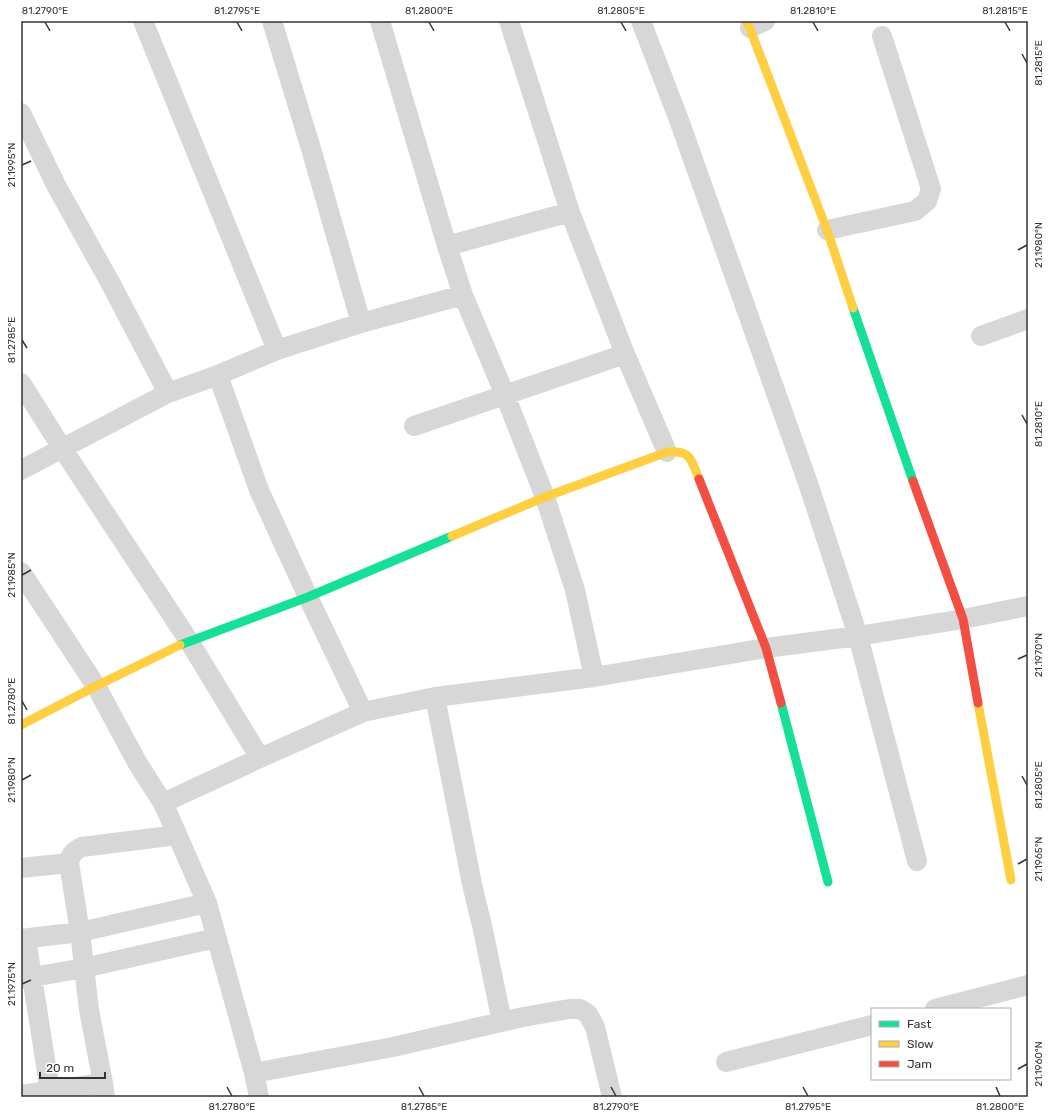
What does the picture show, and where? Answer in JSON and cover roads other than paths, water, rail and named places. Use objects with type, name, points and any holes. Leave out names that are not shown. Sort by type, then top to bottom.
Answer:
[{"type":"street","points":[[143,21],[277,350]]},
{"type":"street","points":[[272,21],[312,152],[361,323]]},
{"type":"street","points":[[380,21],[463,295],[505,395],[545,497],[575,590],[594,678]]},
{"type":"street","points":[[509,21],[570,212],[625,354],[667,452]]},
{"type":"street","points":[[641,21],[679,120],[805,475],[858,636],[917,861]]},
{"type":"street","points":[[754,23],[827,230],[887,409],[963,619],[1011,880]]},
{"type":"street","points":[[827,230],[915,211],[927,201],[931,189],[882,36]]},
{"type":"street","points":[[21,113],[57,187],[111,284],[168,393]]},
{"type":"street","points":[[447,246],[570,212]]},
{"type":"street","points":[[21,470],[168,393],[218,375],[277,350],[361,323],[463,295]]},
{"type":"street","points":[[981,336],[1028,320]]},
{"type":"street","points":[[414,426],[625,354]]},
{"type":"street","points":[[218,375],[259,490],[363,712]]},
{"type":"street","points":[[21,383],[189,641],[260,758]]},
{"type":"street","points":[[21,725],[96,686],[189,641],[308,597],[545,497],[667,452],[678,451],[687,453],[692,461],[766,648],[828,882]]},
{"type":"street","points":[[21,572],[96,686],[138,764],[170,819],[207,903],[254,1073],[259,1097]]},
{"type":"street","points":[[21,1095],[50,1091],[104,1090],[89,1010],[80,932],[69,863],[70,855],[75,850],[82,847],[170,819],[260,758],[363,712],[436,697],[594,678],[766,648],[858,636],[963,619],[1028,606]]},
{"type":"street","points":[[436,697],[472,884],[502,1022]]},
{"type":"street","points":[[21,868],[69,863]]},
{"type":"street","points":[[50,1091],[27,978],[24,939],[80,932],[207,903]]},
{"type":"street","points":[[27,978],[84,968],[216,938]]},
{"type":"street","points":[[939,1008],[1028,986]]},
{"type":"street","points":[[254,1073],[393,1047],[502,1022],[569,1009],[580,1009],[588,1014],[595,1027],[612,1097]]},
{"type":"street","points":[[726,1062],[871,1025]]}]
